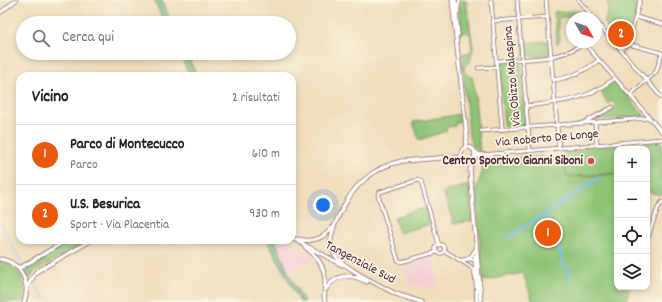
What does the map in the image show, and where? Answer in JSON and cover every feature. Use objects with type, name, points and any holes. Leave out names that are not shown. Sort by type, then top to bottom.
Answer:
[{"type":"main road","points":[[453,0],[459,54]]},
{"type":"main road","points":[[452,157],[462,152],[465,148],[467,138],[457,24],[453,0]]},
{"type":"main road","points":[[467,138],[475,152],[470,170],[478,283],[477,302]]},
{"type":"main road","points":[[465,148],[472,148]]},
{"type":"main road","points":[[462,152],[470,170]]},
{"type":"main road","points":[[296,239],[308,241],[317,240],[325,236],[334,225],[352,193],[359,184],[381,168],[402,161],[452,157],[473,159]]},
{"type":"main road","points":[[334,225],[331,239],[333,251],[337,258],[362,276]]},
{"type":"main road","points":[[475,232],[475,260],[481,302]]},
{"type":"main road","name":"Tangenziale Sud","points":[[296,240],[388,290],[421,302]]},
{"type":"main road","points":[[296,241],[308,249],[320,262],[325,273],[325,302]]},
{"type":"main road","points":[[17,267],[22,267],[28,264],[60,244]]},
{"type":"main road","points":[[24,302],[29,282],[36,272],[85,244]]},
{"type":"main road","points":[[0,259],[11,262],[17,267],[22,273],[27,287]]},
{"type":"main road","points":[[325,290],[334,280],[339,277],[353,276],[388,290]]},
{"type":"street","points":[[0,12],[16,0]]},
{"type":"street","points":[[457,24],[458,6],[460,0]]},
{"type":"street","points":[[491,0],[502,127]]},
{"type":"street","name":"Via Obizzo Malaspina","points":[[517,0],[530,151]]},
{"type":"street","points":[[546,0],[559,148]]},
{"type":"street","points":[[578,0],[589,12]]},
{"type":"street","points":[[621,50],[628,44],[640,0]]},
{"type":"street","points":[[493,21],[548,17]]},
{"type":"street","points":[[636,17],[662,24]]},
{"type":"street","points":[[602,27],[662,98]]},
{"type":"street","points":[[628,44],[662,53],[656,72],[630,95]]},
{"type":"street","points":[[496,61],[551,56],[568,53],[575,48]]},
{"type":"street","points":[[589,48],[662,132]]},
{"type":"street","points":[[553,80],[578,74],[599,60]]},
{"type":"street","points":[[478,68],[497,67]]},
{"type":"street","points":[[526,106],[575,100],[597,91],[615,78]]},
{"type":"street","points":[[581,124],[613,107]]},
{"type":"street","points":[[481,131],[649,118]]},
{"type":"street","points":[[595,122],[597,145]]},
{"type":"street","name":"Via Roberto De Longe","points":[[475,152],[482,155],[662,139]]},
{"type":"street","points":[[473,159],[482,155]]},
{"type":"street","points":[[436,252],[439,245],[421,182],[418,180],[380,192],[378,195],[398,260],[401,262],[436,252],[441,254],[445,251]]},
{"type":"street","points":[[650,231],[658,208],[662,202]]},
{"type":"street","points":[[439,245],[444,247],[445,251],[471,267],[478,283]]},
{"type":"street","points":[[465,260],[472,255],[475,250]]},
{"type":"street","points":[[456,258],[475,260]]},
{"type":"shaded area","points":[[277,244],[294,244],[315,258],[288,272]]},
{"type":"shaded area","points":[[434,257],[437,290],[409,284],[405,266],[426,258]]},
{"type":"green space","points":[[154,0],[161,0],[169,16],[162,16]]},
{"type":"green space","points":[[461,0],[466,0],[473,48],[470,62],[464,67],[465,73],[472,77],[474,86],[480,153],[473,146],[469,136],[461,54],[470,52],[472,49],[470,33],[461,32],[460,35],[459,5]]},
{"type":"green space","points":[[607,0],[639,0],[627,44],[623,46],[604,23],[608,11]]},
{"type":"green space","points":[[579,11],[579,12],[566,12],[566,17],[558,18],[560,40],[557,44],[554,12]]},
{"type":"green space","points":[[547,41],[549,55],[524,57],[523,43]]},
{"type":"green space","points":[[182,60],[189,60],[195,72],[188,72]]},
{"type":"green space","points":[[521,61],[525,126],[504,127],[499,62]]},
{"type":"green space","points":[[614,81],[645,116],[596,120],[596,118],[616,106],[613,101],[608,103],[600,91]]},
{"type":"green space","points":[[461,114],[462,121],[456,122],[455,126],[447,127],[446,131],[419,140],[413,122]]},
{"type":"green space","points":[[662,142],[662,195],[650,193],[650,146],[614,146],[614,173],[567,177],[614,174],[614,290],[629,290],[626,302],[533,302],[523,273],[483,281],[476,189],[482,173],[483,161],[542,156],[549,161],[564,160],[563,149]]},
{"type":"green space","points":[[469,185],[472,221],[453,224],[451,211],[443,192]]},
{"type":"green space","points":[[427,207],[431,224],[399,233],[394,217]]},
{"type":"green space","points":[[63,244],[82,244],[34,272],[28,281],[21,269]]},
{"type":"green space","points":[[269,244],[277,244],[288,272],[304,302],[300,302]]},
{"type":"green space","points":[[0,261],[12,267],[21,276],[24,289],[22,302],[0,302]]},
{"type":"waterway","points":[[158,0],[166,16]]},
{"type":"waterway","points":[[186,60],[192,72]]},
{"type":"waterway","points":[[509,237],[600,178]]},
{"type":"waterway","points":[[546,213],[571,282]]},
{"type":"waterway","points":[[0,223],[22,264]]},
{"type":"waterway","points":[[273,244],[302,302]]},
{"type":"waterway","points":[[25,268],[30,276]]},
{"type":"waterway","points":[[33,281],[44,297],[52,302]]},
{"type":"place","name":"U.S. Besurica","points":[[621,34]]},
{"type":"place","name":"Centro Sportivo Gianni Siboni","points":[[591,161]]},
{"type":"place","name":"Parco di Montecucco","points":[[548,233]]}]
